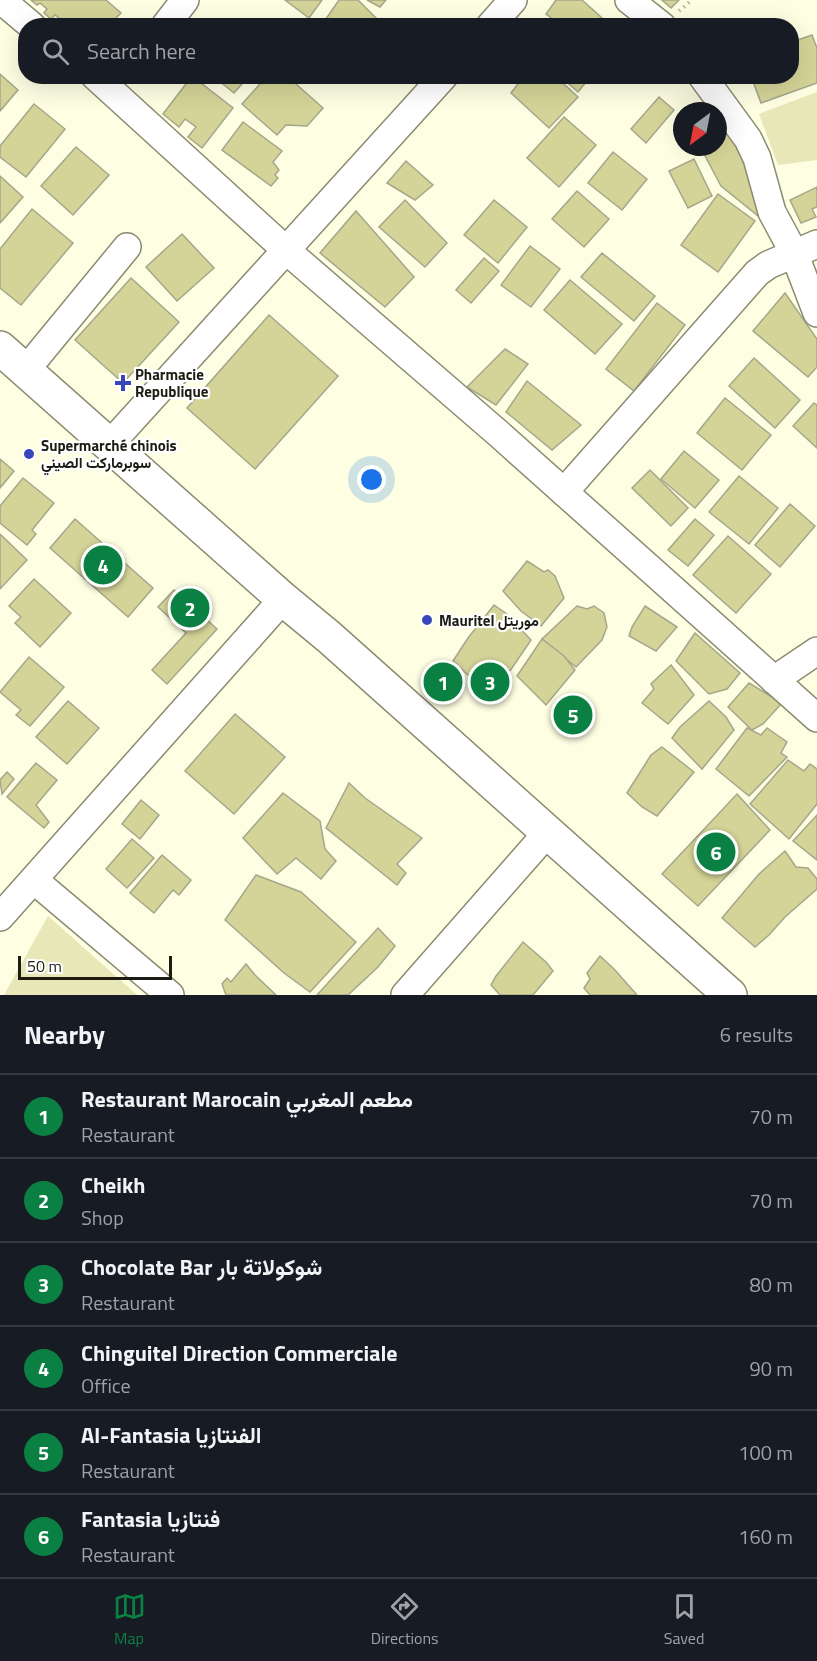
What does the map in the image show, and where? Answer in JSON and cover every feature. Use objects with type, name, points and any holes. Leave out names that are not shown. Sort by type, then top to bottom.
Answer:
[{"type":"main road","points":[[0,348],[283,599],[329,637],[730,995]]},
{"type":"street","points":[[1,0],[22,18]]},
{"type":"street","points":[[171,18],[185,0]]},
{"type":"street","points":[[497,18],[513,0]]},
{"type":"street","points":[[629,0],[652,18]]},
{"type":"street","points":[[114,84],[287,251],[564,492],[817,718]]},
{"type":"street","points":[[110,444],[437,84]]},
{"type":"street","points":[[708,84],[748,139],[757,158],[772,212],[806,248],[817,313]]},
{"type":"street","points":[[25,371],[127,246]]},
{"type":"street","points":[[564,492],[757,273],[768,265],[806,248]]},
{"type":"street","points":[[0,917],[283,599]]},
{"type":"street","points":[[774,680],[817,651]]},
{"type":"street","points":[[405,995],[548,832]]},
{"type":"street","points":[[34,880],[170,995]]},
{"type":"green space","points":[[817,92],[817,160],[778,165],[759,114]]},
{"type":"green space","points":[[48,916],[137,995],[4,995]]},
{"type":"building","points":[[31,0],[106,0],[121,13],[116,18],[59,18],[55,15],[50,18],[44,13],[47,9],[40,3],[37,5]]},
{"type":"building","points":[[285,0],[322,0],[309,18]]},
{"type":"building","points":[[339,0],[358,0],[376,18],[327,18]]},
{"type":"building","points":[[367,0],[386,0],[380,7]]},
{"type":"building","points":[[556,0],[582,0],[602,18],[551,18],[546,14]]},
{"type":"building","points":[[662,0],[679,0],[671,8]]},
{"type":"building","points":[[812,35],[817,48],[817,83],[761,103],[754,84],[799,84],[799,40]]},
{"type":"building","points":[[0,74],[18,90],[0,111]]},
{"type":"building","points":[[186,84],[202,84],[233,108],[202,148],[188,137],[196,127],[185,119],[179,127],[163,114]]},
{"type":"building","points":[[223,84],[242,84],[234,93]]},
{"type":"building","points":[[260,84],[296,84],[323,108],[307,126],[286,125],[277,135],[242,104]]},
{"type":"building","points":[[518,84],[564,84],[578,97],[549,128],[511,93]]},
{"type":"building","points":[[569,84],[584,84],[578,92]]},
{"type":"building","points":[[659,97],[673,109],[646,143],[631,129]]},
{"type":"building","points":[[34,104],[65,129],[26,177],[0,157],[0,146]]},
{"type":"building","points":[[564,117],[596,145],[559,187],[527,158]]},
{"type":"building","points":[[727,121],[768,224],[721,186],[705,156],[727,156]]},
{"type":"building","points":[[243,122],[282,151],[273,162],[279,170],[275,175],[278,178],[271,186],[222,150]]},
{"type":"building","points":[[76,147],[109,175],[73,215],[41,186]]},
{"type":"building","points":[[613,152],[647,179],[622,210],[588,183]]},
{"type":"building","points":[[694,159],[712,196],[688,208],[669,171]]},
{"type":"building","points":[[406,161],[433,185],[415,200],[387,183]]},
{"type":"building","points":[[0,176],[23,197],[0,223]]},
{"type":"building","points":[[817,187],[817,207],[812,209],[816,217],[801,223],[790,200]]},
{"type":"building","points":[[577,191],[609,219],[584,247],[552,219]]},
{"type":"building","points":[[718,194],[755,221],[718,272],[681,245]]},
{"type":"building","points":[[405,200],[447,243],[425,267],[379,227]]},
{"type":"building","points":[[494,200],[527,227],[498,263],[464,235]]},
{"type":"building","points":[[32,209],[73,243],[21,305],[0,288],[0,249]]},
{"type":"building","points":[[356,211],[414,277],[385,307],[320,253]]},
{"type":"building","points":[[182,234],[214,268],[177,301],[146,267]]},
{"type":"building","points":[[530,246],[560,269],[531,307],[501,285]]},
{"type":"building","points":[[602,253],[655,296],[634,321],[581,277]]},
{"type":"building","points":[[484,258],[499,271],[471,303],[456,290]]},
{"type":"building","points":[[131,278],[179,322],[123,383],[75,340]]},
{"type":"building","points":[[570,280],[622,324],[595,354],[544,310]]},
{"type":"building","points":[[785,293],[817,339],[817,367],[808,377],[753,331]]},
{"type":"building","points":[[657,303],[685,325],[634,391],[606,369]]},
{"type":"building","points":[[269,315],[338,376],[255,469],[187,408]]},
{"type":"building","points":[[505,349],[528,364],[496,405],[467,387]]},
{"type":"building","points":[[754,358],[800,400],[775,428],[729,386]]},
{"type":"building","points":[[527,381],[581,425],[552,450],[506,412]]},
{"type":"building","points":[[725,398],[771,435],[742,470],[697,433]]},
{"type":"building","points":[[814,403],[817,405],[817,448],[793,426]]},
{"type":"building","points":[[684,451],[719,480],[695,508],[661,479]]},
{"type":"building","points":[[0,459],[14,471],[0,488]]},
{"type":"building","points":[[650,470],[688,508],[671,526],[632,488]]},
{"type":"building","points":[[739,476],[778,508],[749,544],[709,512]]},
{"type":"building","points":[[23,478],[54,503],[32,530],[36,534],[27,545],[0,523],[0,506]]},
{"type":"building","points":[[790,504],[815,526],[780,567],[755,545]]},
{"type":"building","points":[[75,519],[153,588],[128,617],[50,548]]},
{"type":"building","points":[[695,519],[714,535],[688,566],[668,550]]},
{"type":"building","points":[[0,534],[27,560],[0,589]]},
{"type":"building","points":[[728,536],[771,574],[736,613],[693,575]]},
{"type":"building","points":[[527,561],[544,572],[548,570],[555,576],[564,598],[541,626],[521,611],[503,591]]},
{"type":"building","points":[[34,579],[71,613],[40,647],[15,623],[21,617],[9,606]]},
{"type":"building","points":[[174,590],[217,629],[167,684],[152,670],[186,633],[158,607]]},
{"type":"building","points":[[494,605],[507,614],[531,640],[490,696],[453,661]]},
{"type":"building","points":[[577,606],[587,609],[594,606],[604,613],[607,627],[602,640],[576,667],[542,639]]},
{"type":"building","points":[[645,606],[677,627],[656,651],[629,636]]},
{"type":"building","points":[[695,633],[740,673],[727,689],[709,694],[676,661]]},
{"type":"building","points":[[542,639],[564,656],[575,670],[546,705],[517,676]]},
{"type":"building","points":[[29,657],[64,687],[30,726],[16,715],[21,710],[0,692]]},
{"type":"building","points":[[671,665],[694,695],[668,724],[642,703],[654,689],[651,684]]},
{"type":"building","points":[[749,683],[782,703],[763,724],[752,730],[728,707]]},
{"type":"building","points":[[68,701],[99,728],[67,764],[36,737]]},
{"type":"building","points":[[709,701],[726,717],[734,730],[702,769],[672,738],[680,727]]},
{"type":"building","points":[[235,714],[285,757],[234,814],[185,771]]},
{"type":"building","points":[[747,728],[761,735],[767,728],[787,742],[781,753],[787,757],[749,796],[716,769]]},
{"type":"building","points":[[662,747],[694,772],[657,816],[642,807],[627,793],[651,755]]},
{"type":"building","points":[[788,760],[804,771],[810,764],[817,769],[817,804],[789,839],[750,804]]},
{"type":"building","points":[[36,763],[57,780],[36,805],[49,822],[44,828],[7,797]]},
{"type":"building","points":[[7,772],[14,779],[2,794],[0,780]]},
{"type":"building","points":[[349,783],[365,798],[422,838],[397,864],[406,873],[397,885],[326,828]]},
{"type":"building","points":[[283,793],[320,821],[325,849],[336,861],[321,879],[296,858],[277,874],[243,838]]},
{"type":"building","points":[[737,794],[770,830],[698,906],[662,874]]},
{"type":"building","points":[[141,800],[159,815],[140,839],[122,824]]},
{"type":"building","points":[[817,815],[817,860],[793,841]]},
{"type":"building","points":[[132,839],[154,858],[127,888],[106,869]]},
{"type":"building","points":[[785,851],[796,867],[808,868],[817,879],[817,889],[755,947],[722,918],[759,874]]},
{"type":"building","points":[[162,855],[191,880],[179,895],[173,890],[154,913],[130,893]]},
{"type":"building","points":[[256,875],[301,892],[356,942],[310,992],[284,973],[225,920]]},
{"type":"building","points":[[378,928],[395,946],[378,967],[348,995],[317,995]]},
{"type":"building","points":[[523,942],[553,971],[533,995],[500,995],[491,985]]},
{"type":"building","points":[[600,956],[637,995],[590,995],[584,988],[590,979],[587,973]]},
{"type":"building","points":[[246,964],[276,995],[226,995],[222,984],[227,978],[231,982]]},
{"type":"place","name":"Pharmacie Republique","points":[[123,383]]},
{"type":"place","name":"Supermarché chinois سوبرماركت الصيني","points":[[29,454]]},
{"type":"place","name":"Chinguitel Direction Commerciale","points":[[103,565]]},
{"type":"place","name":"Cheikh","points":[[190,608]]},
{"type":"place","name":"Mauritel موريتل","points":[[427,620]]},
{"type":"place","name":"Restaurant Marocain مطعم المغربي","points":[[443,682]]},
{"type":"place","name":"Chocolate Bar شوكولاتة بار","points":[[490,682]]},
{"type":"place","name":"Al-Fantasia الفنتازيا","points":[[573,715]]},
{"type":"place","name":"Fantasia فنتازيا","points":[[716,852]]}]
